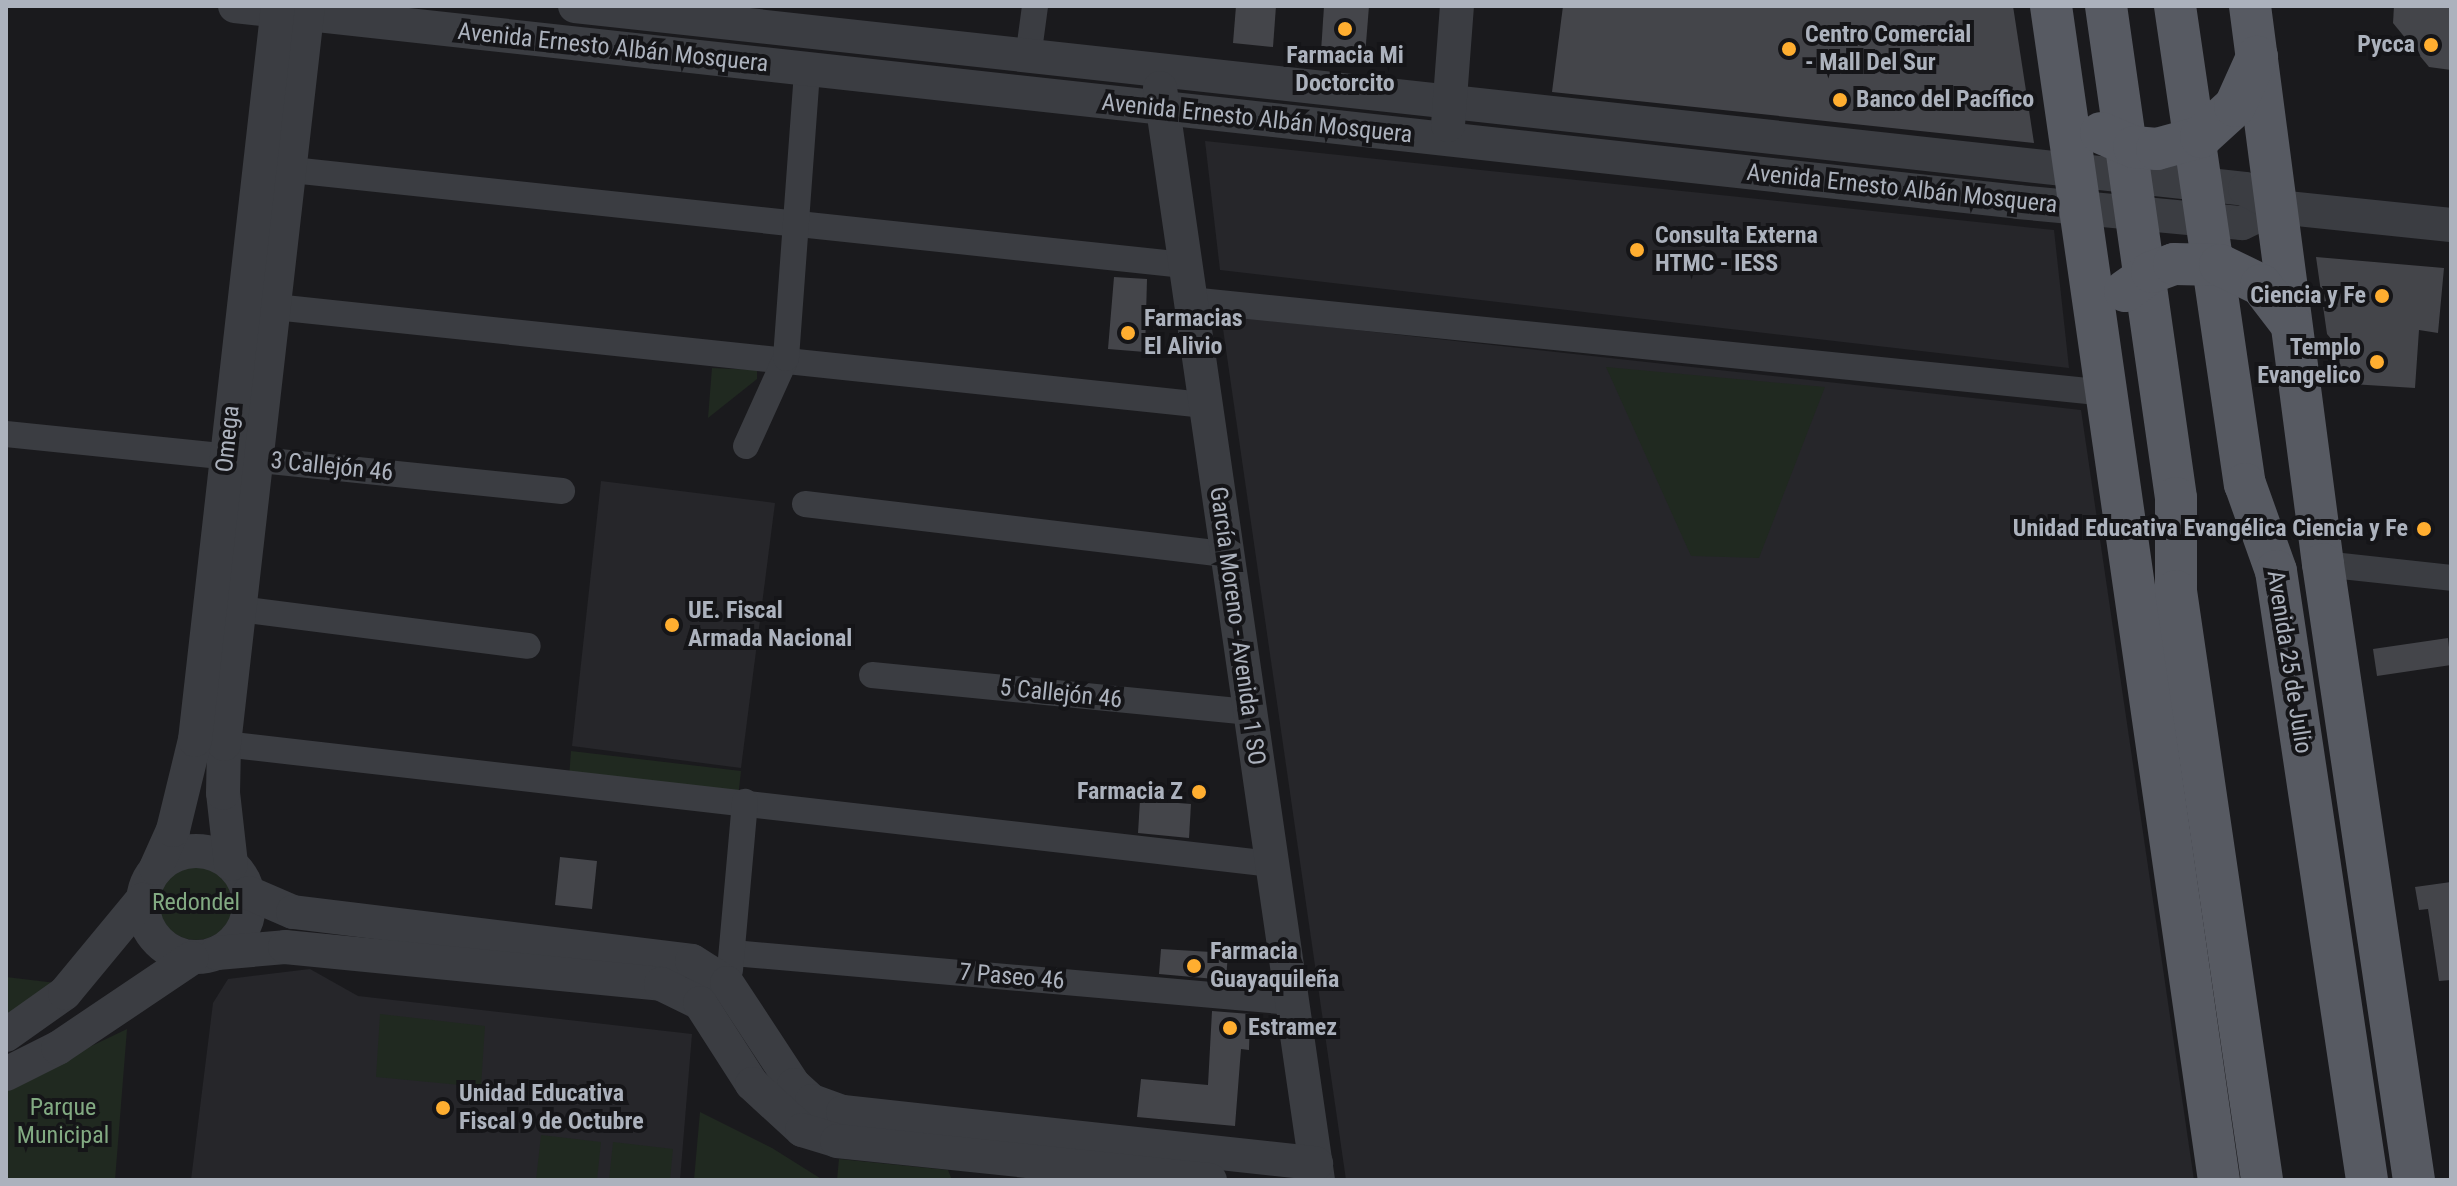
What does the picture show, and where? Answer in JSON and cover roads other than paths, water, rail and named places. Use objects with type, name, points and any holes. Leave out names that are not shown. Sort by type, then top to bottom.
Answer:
[{"type":"main road","points":[[2051,6],[2219,1180]]},
{"type":"main road","points":[[2106,6],[2172,469],[2176,591],[2262,1180]]},
{"type":"main road","name":"Avenida 25 de Julio","points":[[2175,6],[2241,458],[2276,571],[2367,1180]]},
{"type":"main road","name":"Avenida 25 de Julio","points":[[2250,6],[2323,564],[2414,1180]]},
{"type":"main road","points":[[2064,91],[2092,127],[2112,139],[2145,148],[2180,146],[2220,124],[2235,106],[2258,56]]},
{"type":"main road","points":[[2100,341],[2104,320],[2132,284],[2152,272],[2197,261],[2241,272],[2261,285],[2291,324]]},
{"type":"main road","points":[[2350,1064],[2377,926]]},
{"type":"main road","points":[[2207,1099],[2237,993]]},
{"type":"street","name":"Avenida Ernesto Albán Mosquera","points":[[235,6],[292,9],[1447,139],[2078,190],[2245,189],[2277,207],[2451,225]]},
{"type":"street","name":"Avenida Ernesto Albán Mosquera","points":[[575,6],[674,12],[1028,58],[1450,102],[2078,190]]},
{"type":"street","points":[[1028,58],[1035,6]]},
{"type":"street","points":[[1447,139],[1457,6]]},
{"type":"street","name":"Omega","points":[[156,868],[173,830],[195,740],[242,458],[275,307],[292,170],[292,9]]},
{"type":"street","name":"Omega","points":[[231,864],[223,793],[224,744],[240,609],[242,458],[292,9]]},
{"type":"street","points":[[671,54],[674,12]]},
{"type":"street","points":[[746,446],[786,358],[807,69]]},
{"type":"street","name":"García Moreno - Avenida 1 SO","points":[[1158,72],[1317,1172]]},
{"type":"street","points":[[292,170],[1184,265]]},
{"type":"street","points":[[1190,300],[2107,393]]},
{"type":"street","points":[[275,307],[786,358],[1205,405]]},
{"type":"street","name":"3 Callejón 46","points":[[6,434],[562,491]]},
{"type":"street","points":[[805,504],[1227,554]]},
{"type":"street","points":[[2323,564],[2451,578]]},
{"type":"street","points":[[240,609],[528,646]]},
{"type":"street","name":"5 Callejón 46","points":[[872,675],[1250,712]]},
{"type":"street","points":[[224,744],[1272,864]]},
{"type":"street","points":[[745,802],[730,968],[794,1085],[812,1101],[843,1112],[1317,1172]]},
{"type":"street","points":[[6,1035],[65,993],[142,900],[156,868],[170,857],[201,851],[231,864],[249,893],[293,912],[669,955],[730,968]]},
{"type":"street","points":[[6,1074],[58,1048],[244,929],[249,893]]},
{"type":"street","points":[[142,900],[151,933],[163,946],[205,956],[285,947],[661,984],[700,1003],[752,1084],[802,1130],[837,1141],[1210,1180]]},
{"type":"street","name":"7 Paseo 46","points":[[730,968],[1292,1002]]},
{"type":"place","name":"Farmacia Mi Doctorcito","points":[[1345,29]]},
{"type":"place","name":"Pycca","points":[[2431,45]]},
{"type":"place","name":"Centro Comercial - Mall Del Sur","points":[[1789,49]]},
{"type":"place","name":"Banco del Pacífico","points":[[1840,100]]},
{"type":"place","name":"Consulta Externa HTMC - IESS","points":[[1637,250]]},
{"type":"place","name":"Ciencia y Fe","points":[[2382,296]]},
{"type":"place","name":"Farmacias El Alivio","points":[[1128,333]]},
{"type":"place","name":"Templo Evangelico","points":[[2377,362]]},
{"type":"place","name":"Unidad Educativa Evangélica Ciencia y Fe","points":[[2424,529]]},
{"type":"place","name":"UE. Fiscal Armada Nacional","points":[[672,625]]},
{"type":"place","name":"Farmacia Z","points":[[1199,792]]},
{"type":"place","name":"Farmacia Guayaquileña","points":[[1194,966]]},
{"type":"place","name":"Estramez","points":[[1230,1028]]},
{"type":"place","name":"Unidad Educativa Fiscal 9 de Octubre","points":[[443,1108]]},
{"type":"park label","name":"Redondel","points":[[196,903]]},
{"type":"park label","name":"Parque Municipal","points":[[63,1122]]}]
